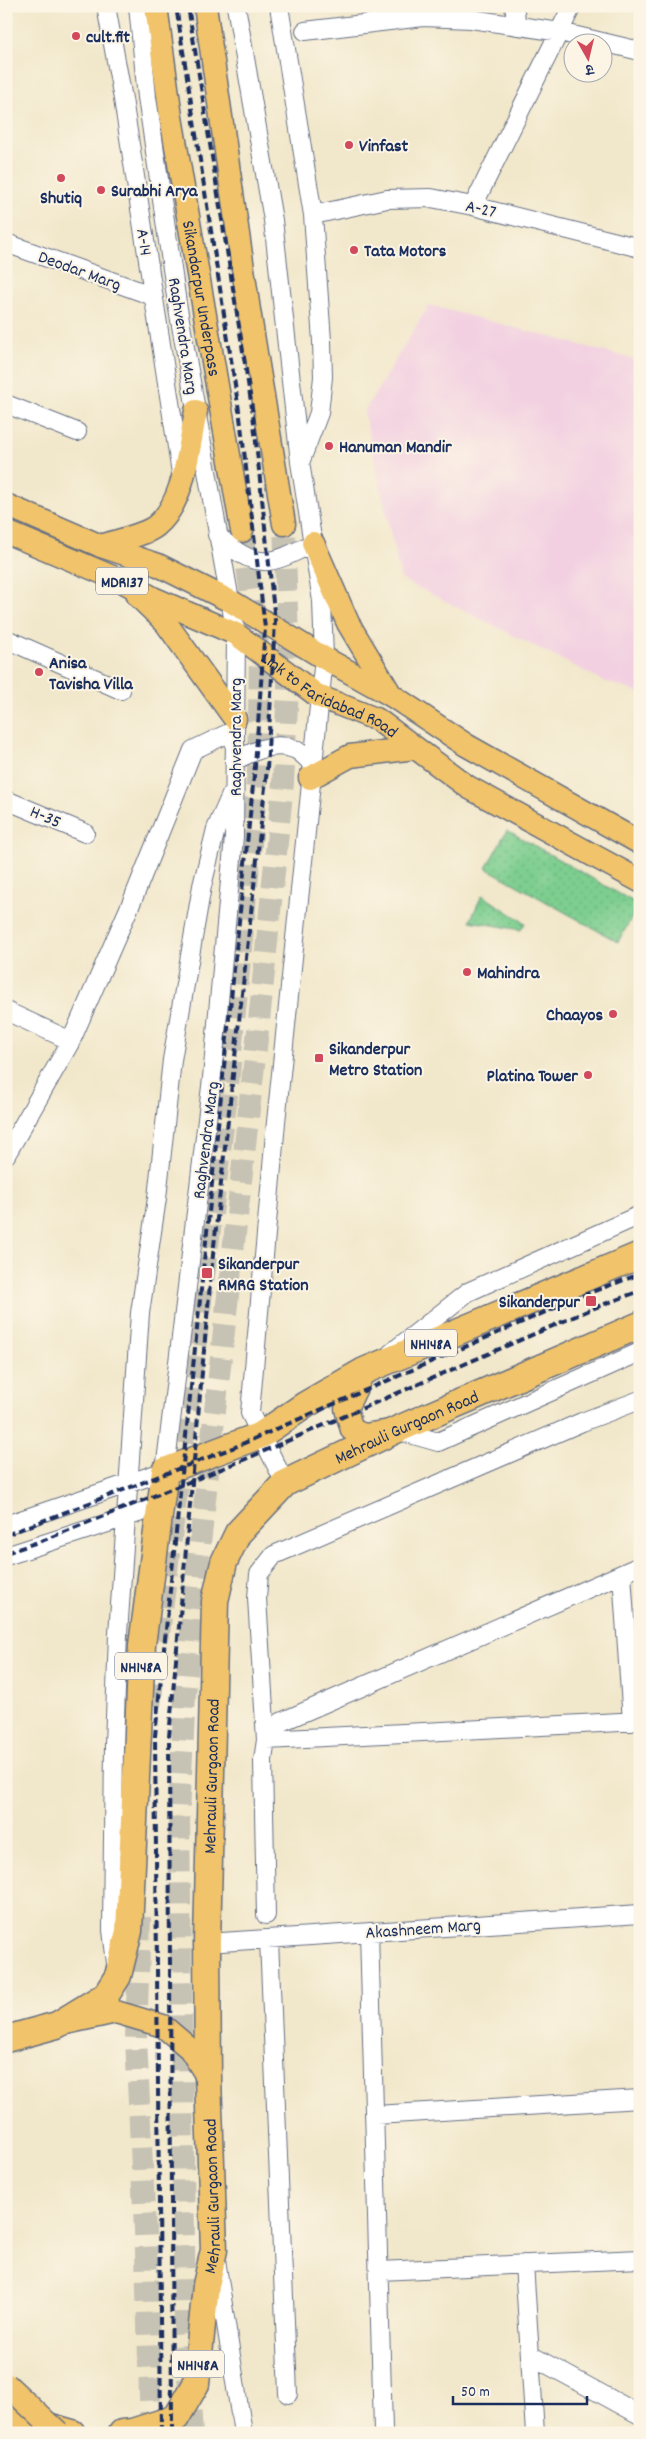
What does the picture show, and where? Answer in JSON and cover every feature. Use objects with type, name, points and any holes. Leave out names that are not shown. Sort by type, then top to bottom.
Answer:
[{"type":"highway","name":"NH148A","points":[[6,2039],[57,2025],[106,1995],[118,1976],[129,1931],[142,1645],[165,1471],[260,1435],[305,1405],[369,1369],[640,1255]]},
{"type":"highway","name":"Mehrauli Gurgaon Road","points":[[122,2433],[132,2432],[176,2418],[196,2384],[206,2285],[214,2250],[208,2078],[206,1943],[215,1601],[224,1562],[238,1533],[285,1484],[396,1430],[640,1325]]},
{"type":"highway","points":[[6,2414],[72,2433]]},
{"type":"main road","name":"Sikandarpur Underpass","points":[[156,6],[171,117],[242,531]]},
{"type":"main road","points":[[205,6],[249,310],[284,524]]},
{"type":"main road","points":[[101,546],[155,527],[165,516],[176,498],[182,478],[196,410]]},
{"type":"main road","name":"Link to Faridabad Road","points":[[6,505],[101,546],[158,566],[232,602],[324,658],[391,695],[466,745],[640,843]]},
{"type":"main road","name":"Link to Faridabad Road","points":[[6,532],[122,581],[153,598],[236,634],[318,696],[378,720],[468,787],[640,881]]},
{"type":"main road","points":[[313,543],[348,623],[391,695]]},
{"type":"main road","points":[[122,581],[166,623],[235,724]]},
{"type":"main road","points":[[311,771],[350,756],[415,748]]},
{"type":"main road","points":[[369,1369],[346,1409],[352,1430],[364,1435],[396,1430]]},
{"type":"main road","points":[[57,2025],[116,2012],[163,2026],[190,2049],[208,2078]]},
{"type":"main road","points":[[6,2384],[58,2433]]},
{"type":"street","name":"A-14","points":[[106,6],[123,99],[182,478]]},
{"type":"street","name":"Raghvendra Marg","points":[[138,6],[147,97],[177,303],[217,535],[232,602],[236,634],[234,837],[212,1078],[165,1471]]},
{"type":"street","points":[[236,6],[273,220],[300,462],[322,601],[324,658],[318,696],[250,1413],[285,1484]]},
{"type":"street","points":[[279,6],[316,214],[323,377],[319,413],[300,462]]},
{"type":"street","points":[[514,6],[517,26]]},
{"type":"street","points":[[473,206],[572,6]]},
{"type":"street","points":[[305,31],[422,18],[471,19],[560,32],[640,51]]},
{"type":"street","points":[[123,99],[147,97]]},
{"type":"street","name":"A-27","points":[[316,214],[387,199],[431,198],[473,206],[640,248]]},
{"type":"street","name":"Deodar Marg","points":[[6,243],[153,296]]},
{"type":"street","points":[[6,404],[77,432]]},
{"type":"street","points":[[217,535],[237,553],[261,563],[290,555],[313,543]]},
{"type":"street","points":[[6,639],[121,690]]},
{"type":"street","points":[[6,1156],[71,1041],[133,899],[193,750],[235,724]]},
{"type":"street","points":[[234,761],[259,749],[276,746],[294,749],[311,771]]},
{"type":"street","points":[[118,1976],[112,1930],[111,1867],[118,1634],[130,1484],[140,1313],[161,1162],[172,1060],[202,886],[216,830],[235,787]]},
{"type":"street","name":"H-35","points":[[6,800],[85,833]]},
{"type":"street","points":[[6,1011],[71,1041]]},
{"type":"street","points":[[369,1369],[468,1292],[640,1215]]},
{"type":"street","points":[[396,1430],[438,1442],[640,1352]]},
{"type":"street","points":[[266,1915],[263,1760],[266,1740],[257,1598],[259,1574],[274,1555],[582,1422],[640,1400]]},
{"type":"street","points":[[6,1524],[165,1471]]},
{"type":"street","points":[[6,1556],[160,1506]]},
{"type":"street","points":[[266,1740],[281,1722],[640,1566]]},
{"type":"street","points":[[266,1740],[636,1722],[622,1574]]},
{"type":"street","name":"Akashneem Marg","points":[[206,1943],[640,1914]]},
{"type":"street","points":[[369,1932],[376,2115],[383,2429]]},
{"type":"street","points":[[269,1940],[288,2394]]},
{"type":"street","points":[[376,2115],[640,2099]]},
{"type":"street","points":[[214,2250],[244,2433]]},
{"type":"street","points":[[379,2271],[640,2260]]},
{"type":"street","points":[[524,2264],[535,2433]]},
{"type":"street","points":[[530,2355],[640,2415]]},
{"type":"street","points":[[6,2429],[13,2433]]},
{"type":"shaded area","points":[[429,305],[640,361],[640,693],[604,681],[401,579],[364,412]]},
{"type":"green space","points":[[507,830],[639,905],[618,942],[486,868]]},
{"type":"green space","points":[[482,895],[525,923],[521,930],[470,921]]},
{"type":"tunnel","points":[[192,2433],[185,2333],[179,1813],[185,1695],[197,1570],[259,1021],[283,783],[289,668],[284,524]]},
{"type":"tunnel","points":[[150,1705],[227,1095],[258,771],[260,660],[242,531]]},
{"type":"tunnel","points":[[140,1917],[136,2039],[146,2252],[151,2433]]},
{"type":"railway","points":[[161,2433],[155,1736],[255,766],[265,628],[240,417],[176,6]]},
{"type":"railway","points":[[172,2433],[169,1737],[211,1273],[267,769],[275,621],[253,414],[188,6]]},
{"type":"railway","points":[[6,1535],[235,1447],[589,1293],[640,1274]]},
{"type":"railway","points":[[6,1553],[44,1540],[241,1461],[594,1308],[640,1291]]},
{"type":"place","name":"cult.fit","points":[[76,36]]},
{"type":"place","name":"Vinfast","points":[[349,145]]},
{"type":"place","name":"Shutiq","points":[[61,178]]},
{"type":"place","name":"Surabhi Arya","points":[[101,190]]},
{"type":"place","name":"Tata Motors","points":[[354,250]]},
{"type":"place","name":"Hanuman Mandir","points":[[329,446]]},
{"type":"place","name":"Anisa Tavisha Villa","points":[[39,672]]},
{"type":"place","name":"Mahindra","points":[[467,972]]},
{"type":"place","name":"Chaayos","points":[[613,1014]]},
{"type":"place","name":"Sikanderpur Metro Station","points":[[319,1058]]},
{"type":"place","name":"Platina Tower","points":[[588,1075]]},
{"type":"place","name":"Sikanderpur RMRG Station","points":[[207,1273]]},
{"type":"place","name":"Sikanderpur","points":[[591,1301]]}]
